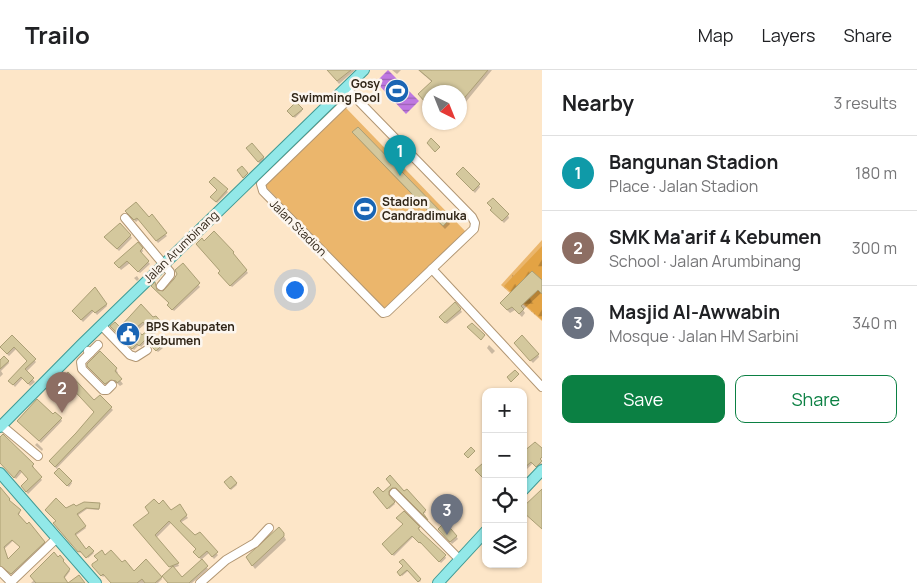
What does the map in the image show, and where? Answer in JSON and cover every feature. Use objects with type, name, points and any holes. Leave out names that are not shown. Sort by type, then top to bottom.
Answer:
[{"type":"main road","name":"Jalan Arumbinang","points":[[1,426],[163,265],[349,91],[364,70]]},
{"type":"main road","points":[[527,486],[542,470]]},
{"type":"main road","points":[[1,475],[96,583]]},
{"type":"main road","points":[[438,583],[482,535]]},
{"type":"street","name":"Jalan Stadion","points":[[349,91],[472,217],[475,223],[474,229],[387,312],[383,313],[262,191],[261,184],[349,91]]},
{"type":"street","points":[[125,218],[169,270],[170,275],[162,286]]},
{"type":"street","points":[[432,269],[542,387]]},
{"type":"street","points":[[101,325],[130,355],[136,357],[147,350]]},
{"type":"street","points":[[82,344],[90,353]]},
{"type":"street","points":[[98,345],[81,362],[82,369],[103,390],[107,390],[112,385]]},
{"type":"street","points":[[1,426],[38,456]]},
{"type":"street","points":[[394,493],[460,560]]},
{"type":"street","points":[[200,583],[226,560],[255,543],[269,528]]},
{"type":"street","points":[[0,571],[10,583],[57,538]]},
{"type":"green space","name":"Stadion Candradimuka","points":[[346,108],[466,232],[385,310],[265,186]]},
{"type":"green space","points":[[542,240],[542,321],[501,285]]},
{"type":"green space","points":[[542,246],[542,320],[504,286]]},
{"type":"shaded area","name":"Gosy Swimming Pool","points":[[388,70],[419,101],[406,114],[376,82]]},
{"type":"building","points":[[327,70],[351,70],[337,81]]},
{"type":"building","points":[[419,70],[488,70],[467,95],[467,85],[428,85],[432,81]]},
{"type":"building","points":[[422,90],[422,99],[418,94]]},
{"type":"building","points":[[296,102],[303,109],[293,117],[287,111]]},
{"type":"building","points":[[358,127],[449,220],[443,226],[352,132]]},
{"type":"building","points":[[431,138],[440,147],[435,152],[427,143]]},
{"type":"building","points":[[252,143],[264,157],[258,162],[246,148]]},
{"type":"building","points":[[242,166],[248,173],[243,178],[237,170]]},
{"type":"building","points":[[463,167],[480,184],[473,191],[456,174]]},
{"type":"building","points":[[214,177],[228,189],[216,202],[210,197],[217,190],[209,182]]},
{"type":"building","points":[[493,198],[509,214],[502,221],[490,210],[492,208],[487,203]]},
{"type":"building","points":[[136,202],[149,217],[152,214],[167,233],[156,241],[137,218],[134,220],[125,211]]},
{"type":"building","points":[[120,223],[131,235],[117,249],[104,237]]},
{"type":"building","points":[[214,231],[234,252],[247,270],[230,286],[218,273],[220,271],[196,244],[202,238],[204,241]]},
{"type":"building","points":[[138,242],[143,248],[140,251],[149,261],[138,272],[127,261],[119,268],[114,263]]},
{"type":"building","points":[[183,263],[200,283],[172,310],[167,305],[169,303],[151,286],[155,282],[157,290],[163,291],[177,274],[175,270]]},
{"type":"building","points":[[532,271],[542,280],[542,294],[538,290],[521,306],[524,309],[519,314],[512,307],[507,310],[500,303]]},
{"type":"building","points":[[95,287],[107,304],[95,313],[92,310],[81,320],[72,311]]},
{"type":"building","points":[[455,302],[461,309],[445,323],[439,317]]},
{"type":"building","points":[[141,304],[153,317],[156,316],[163,324],[151,334],[162,345],[156,351],[145,340],[139,346],[137,344],[132,349],[110,326],[115,322],[120,327]],"holes":[[[143,322],[149,329],[142,335],[136,328]]]},
{"type":"building","points":[[472,323],[485,335],[481,340],[467,327]]},
{"type":"building","points":[[12,335],[36,359],[25,369],[34,378],[28,384],[21,377],[13,385],[8,381],[27,361],[14,347],[7,354],[0,347]]},
{"type":"building","points":[[522,335],[539,354],[530,361],[514,343]]},
{"type":"building","points":[[100,351],[117,368],[115,371],[122,379],[117,383],[111,380],[105,384],[87,366]]},
{"type":"building","points":[[4,356],[9,361],[0,369],[0,360]]},
{"type":"building","points":[[515,370],[519,374],[511,382],[507,377]]},
{"type":"building","points":[[68,372],[94,400],[100,395],[112,407],[55,467],[49,461],[94,412],[67,383],[63,388],[57,382]]},
{"type":"building","points":[[37,399],[53,414],[55,412],[62,418],[39,441],[17,421]]},
{"type":"building","points":[[3,434],[34,464],[32,466],[42,477],[26,492],[21,486],[28,479],[20,470],[14,478],[0,463],[0,437]]},
{"type":"building","points":[[535,442],[542,448],[542,457],[540,459],[542,461],[536,467],[531,462],[527,466],[527,449]]},
{"type":"building","points":[[471,447],[475,451],[468,458],[464,454]]},
{"type":"building","points":[[482,464],[482,477],[475,470]]},
{"type":"building","points":[[59,468],[72,481],[67,486],[54,473]]},
{"type":"building","points":[[390,475],[404,491],[407,489],[426,510],[423,513],[428,520],[396,488],[392,488],[389,491],[389,495],[395,502],[387,509],[373,492],[378,487],[383,492],[391,485],[386,479]]},
{"type":"building","points":[[231,476],[237,483],[230,489],[224,482]]},
{"type":"building","points":[[0,487],[9,500],[21,510],[18,514],[27,524],[29,522],[45,542],[11,574],[0,566]],"holes":[[[12,540],[20,547],[8,559],[4,547]]]},
{"type":"building","points":[[542,489],[542,529],[527,516],[527,503]]},
{"type":"building","points":[[56,498],[66,508],[84,502],[100,503],[99,509],[86,508],[77,514],[86,526],[75,534],[86,549],[89,546],[94,551],[86,558],[80,551],[78,552],[53,523],[56,521],[45,510]]},
{"type":"building","points":[[154,499],[159,504],[163,500],[171,510],[180,504],[187,515],[180,521],[195,535],[200,532],[218,552],[212,557],[207,551],[199,558],[193,552],[196,549],[169,521],[155,535],[179,563],[169,567],[133,525],[149,513],[145,507]]},
{"type":"building","points":[[404,511],[420,527],[418,528],[420,531],[446,555],[439,562],[412,536],[392,555],[382,544],[403,524],[396,518]]},
{"type":"building","points":[[445,522],[457,536],[450,542],[438,529]]},
{"type":"building","points":[[279,527],[284,536],[252,566],[246,557]]},
{"type":"building","points":[[102,550],[105,555],[111,550],[122,562],[125,560],[134,571],[146,559],[162,577],[155,583],[145,583],[142,579],[137,583],[111,583],[92,566],[98,560],[94,556]]},
{"type":"building","points":[[54,552],[58,557],[60,555],[70,569],[64,577],[68,583],[36,583],[30,576]]},
{"type":"building","points":[[202,559],[208,566],[189,583],[168,583],[162,576],[173,566],[182,577]]},
{"type":"building","points":[[403,559],[421,579],[418,582],[407,570],[400,576],[397,572],[403,566],[399,562]]},
{"type":"building","points":[[79,575],[85,583],[68,583]]},
{"type":"place","name":"Gosy Swimming Pool","points":[[397,91]]},
{"type":"place","name":"Bangunan Stadion","points":[[400,176]]},
{"type":"place","name":"Stadion Candradimuka","points":[[365,209]]},
{"type":"place","name":"BPS Kabupaten Kebumen","points":[[128,334]]},
{"type":"place","name":"SMK Ma'arif 4 Kebumen","points":[[62,413]]},
{"type":"place","name":"Masjid Al-Awwabin","points":[[447,535]]}]
